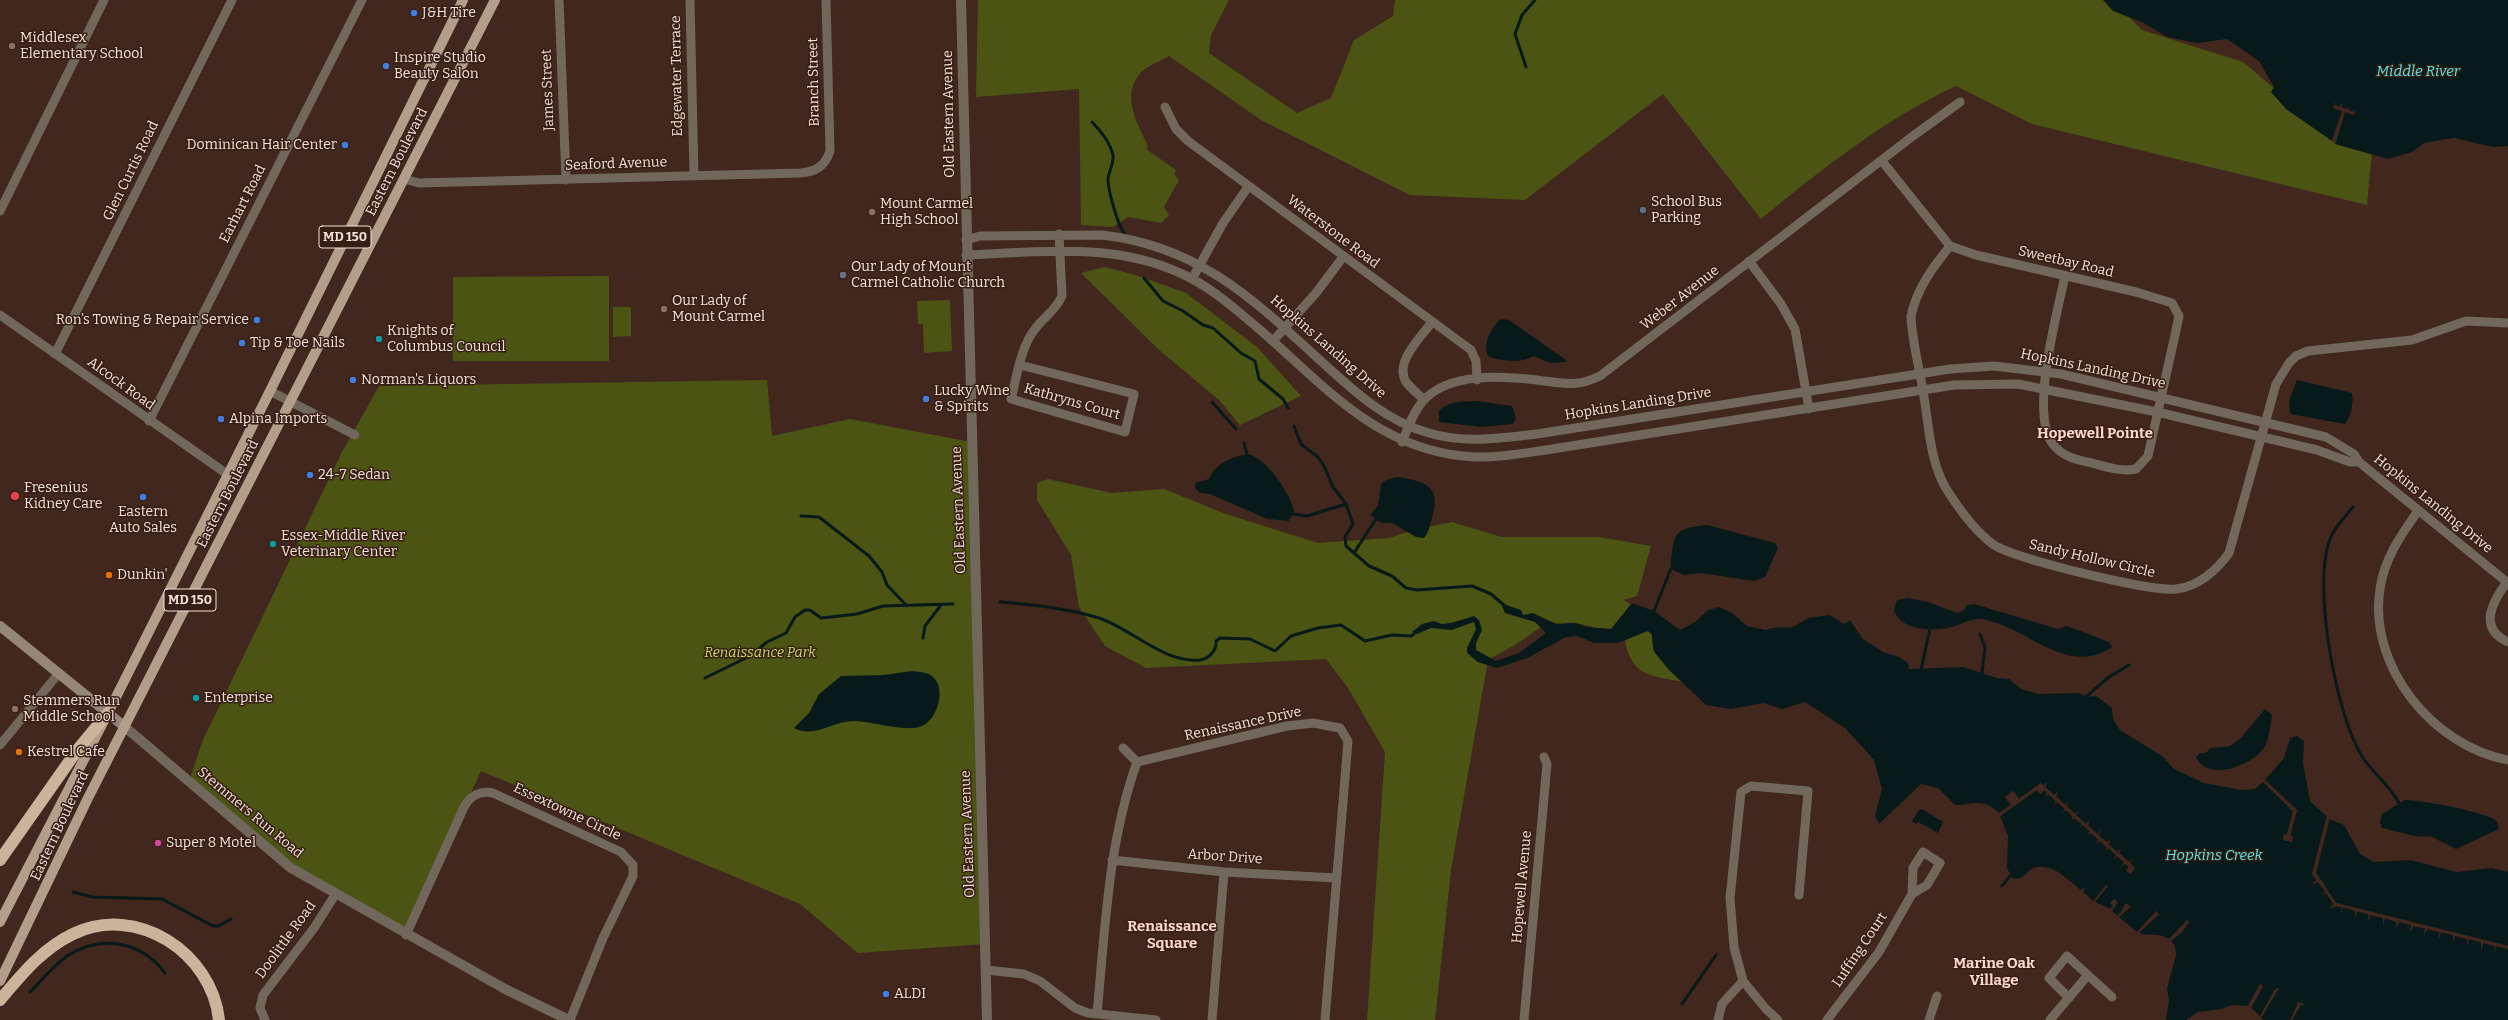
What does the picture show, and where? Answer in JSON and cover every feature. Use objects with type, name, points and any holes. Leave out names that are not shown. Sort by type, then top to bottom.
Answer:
[{"type":"highway","points":[[0,860],[78,749],[108,713]]},
{"type":"highway","points":[[0,1000],[24,971],[55,943],[88,928],[121,925],[155,933],[183,950],[203,973],[210,986],[219,1020]]},
{"type":"main road","name":"Eastern Boulevard","points":[[0,922],[108,713],[270,391],[463,0]]},
{"type":"main road","name":"Eastern Boulevard","points":[[0,981],[86,800],[125,727],[495,0]]},
{"type":"main road","name":"Stemmers Run Road","points":[[0,626],[125,727]]},
{"type":"street","points":[[0,211],[104,0]]},
{"type":"street","name":"Glen Curtis Road","points":[[55,354],[232,0]]},
{"type":"street","name":"Earhart Road","points":[[149,421],[362,0]]},
{"type":"street","name":"James Street","points":[[559,0],[566,180]]},
{"type":"street","name":"Edgewater Terrace","points":[[690,0],[694,176]]},
{"type":"street","name":"Branch Street","points":[[826,0],[830,151],[826,162]]},
{"type":"street","name":"Old Eastern Avenue","points":[[961,0],[966,255],[987,1020]]},
{"type":"street","name":"Weber Avenue","points":[[1402,442],[1409,426],[1424,400],[1452,383],[1478,380],[1536,380],[1567,385],[1590,381],[1634,352],[1749,261],[1960,102]]},
{"type":"street","name":"Waterstone Road","points":[[1165,107],[1176,129],[1188,141],[1248,187],[1471,350],[1476,361],[1478,380]]},
{"type":"street","points":[[1882,161],[1950,246]]},
{"type":"street","name":"Seaford Avenue","points":[[404,179],[419,183],[808,172],[819,168],[826,162]]},
{"type":"street","points":[[1192,280],[1199,264],[1248,187]]},
{"type":"street","name":"Hopkins Landing Drive","points":[[966,240],[980,236],[1059,234],[1122,237],[1158,247],[1199,264],[1238,289],[1372,405],[1409,426],[1454,438],[1485,440],[1807,393],[1950,369],[1994,366],[2046,372],[2160,397],[2326,438],[2354,454],[2359,462],[2507,582]]},
{"type":"street","name":"Kathryns Court","points":[[1020,365],[1134,394],[1124,432],[1011,399],[1020,365],[1034,329],[1052,312],[1062,296],[1059,234]]},
{"type":"street","name":"Sweetbay Road","points":[[1950,246],[1976,255],[2136,292],[2172,303],[2179,316],[2148,456],[2136,469],[2117,470],[2072,459],[2058,450],[2048,435],[2043,418],[2044,389],[2065,276]]},
{"type":"street","name":"Sandy Hollow Circle","points":[[1950,246],[1933,268],[1916,296],[1912,325],[1938,470],[1947,490],[1979,532],[1995,545],[2022,557],[2153,589],[2176,589],[2196,582],[2221,564],[2229,553],[2263,439],[2276,384],[2283,371],[2296,356],[2320,349],[2412,340],[2466,321],[2508,323]]},
{"type":"street","name":"Hopkins Landing Drive","points":[[966,255],[1060,252],[1126,255],[1158,264],[1192,280],[1220,296],[1345,405],[1375,428],[1402,442],[1433,452],[1464,457],[1493,457],[1809,409],[1954,385],[1990,382],[2018,384],[2157,412],[2263,439],[2316,450],[2350,462],[2359,462]]},
{"type":"street","points":[[1273,341],[1316,293],[1343,257]]},
{"type":"street","points":[[1749,261],[1781,304],[1795,329],[1809,409]]},
{"type":"street","name":"Alcock Road","points":[[0,315],[149,421],[227,474]]},
{"type":"street","points":[[1424,400],[1407,383],[1403,368],[1409,354],[1432,322]]},
{"type":"street","points":[[270,391],[355,435]]},
{"type":"street","points":[[2418,510],[2394,546],[2385,567],[2380,589],[2379,614],[2383,641],[2390,662],[2403,686],[2432,722],[2473,750],[2508,760]]},
{"type":"street","points":[[2507,582],[2492,603],[2489,612],[2493,627],[2502,639],[2508,642]]},
{"type":"street","points":[[0,745],[59,673]]},
{"type":"street","name":"Renaissance Drive","points":[[1138,762],[1287,726],[1313,723],[1340,728],[1348,741],[1325,1020]]},
{"type":"street","name":"Stemmers Run Road","points":[[125,727],[180,773],[267,850],[291,868],[406,935],[505,989],[570,1020]]},
{"type":"street","points":[[1097,1014],[1112,860],[1128,788],[1138,762],[1123,748]]},
{"type":"street","name":"Hopewell Avenue","points":[[1524,1020],[1547,764],[1544,757]]},
{"type":"street","points":[[1778,1020],[1766,1010],[1743,981],[1734,947],[1730,898],[1742,792],[1751,786],[1808,791],[1799,895]]},
{"type":"street","name":"Essextowne Circle","points":[[406,935],[464,807],[471,797],[481,792],[493,793],[621,852],[633,865],[633,876],[603,938],[570,1020]]},
{"type":"street","name":"Arbor Drive","points":[[1112,860],[1224,872],[1336,878]]},
{"type":"street","points":[[1212,1020],[1224,872]]},
{"type":"street","name":"Doolittle Road","points":[[265,1020],[261,1014],[260,1002],[314,928],[335,894]]},
{"type":"street","name":"Luffing Court","points":[[1827,1020],[1879,952],[1912,894]]},
{"type":"street","points":[[2069,998],[2049,978],[2067,956],[2112,997]]},
{"type":"street","points":[[986,970],[1024,974],[1040,981],[1075,1008],[1097,1014],[1156,1020]]},
{"type":"street","points":[[2050,1020],[2088,975]]},
{"type":"street","points":[[1718,1020],[1724,1000],[1743,981]]},
{"type":"street","points":[[1929,1020],[1937,996]]},
{"type":"green space","points":[[978,0],[1229,0],[1211,35],[1209,53],[1297,113],[1331,98],[1354,40],[1393,16],[1395,0],[2112,0],[2142,30],[2243,62],[2293,104],[2372,151],[2367,205],[2032,124],[1956,86],[1905,113],[1855,146],[1806,182],[1761,219],[1663,94],[1525,200],[1410,195],[1261,120],[1169,56],[1148,67],[1138,76],[1133,84],[1131,102],[1136,120],[1148,146],[1146,149],[1176,170],[1174,174],[1179,180],[1164,207],[1169,215],[1161,223],[1128,217],[1113,227],[1081,225],[1079,89],[976,97]]},
{"type":"green space","points":[[1105,267],[1139,276],[1186,293],[1257,347],[1301,396],[1240,425],[1219,400],[1158,349],[1081,273]]},
{"type":"green space","points":[[609,276],[609,361],[453,361],[453,277]]},
{"type":"green space","points":[[950,300],[952,351],[924,353],[923,324],[918,324],[917,301]]},
{"type":"green space","points":[[613,307],[631,307],[631,336],[613,337]]},
{"type":"green space","name":"Renaissance Park","points":[[767,380],[772,436],[850,419],[971,442],[985,944],[858,953],[800,904],[481,771],[406,935],[310,880],[189,781],[203,740],[341,454],[379,386]]},
{"type":"green space","points":[[1048,479],[1112,493],[1164,489],[1226,514],[1318,543],[1389,538],[1413,530],[1452,522],[1501,537],[1599,537],[1651,546],[1637,596],[1623,600],[1631,604],[1614,628],[1599,628],[1575,623],[1559,624],[1550,621],[1515,645],[1488,660],[1451,870],[1435,1020],[1367,1020],[1385,752],[1348,688],[1326,659],[1146,668],[1105,646],[1079,607],[1071,555],[1037,500],[1037,483]]},
{"type":"green space","points":[[1649,631],[1652,636],[1655,653],[1684,682],[1645,673],[1633,662],[1628,653],[1625,641],[1641,632]]},
{"type":"water","name":"Middle River","points":[[2103,0],[2508,0],[2508,146],[2493,147],[2454,138],[2424,143],[2412,152],[2388,159],[2335,144],[2345,112],[2354,115],[2356,108],[2354,112],[2348,110],[2349,107],[2347,110],[2342,108],[2342,104],[2340,107],[2335,105],[2333,108],[2342,111],[2332,141],[2286,109],[2271,92],[2274,87],[2259,61],[2227,39],[2197,43],[2167,37],[2144,23],[2113,11]]},
{"type":"water","points":[[1500,319],[1509,320],[1566,360],[1566,362],[1551,363],[1533,356],[1529,359],[1510,361],[1488,356],[1486,346],[1488,336]]},
{"type":"water","points":[[2297,380],[2352,393],[2352,409],[2345,424],[2290,414],[2289,401]]},
{"type":"water","points":[[1477,401],[1512,406],[1516,418],[1513,424],[1481,427],[1439,422],[1439,411],[1443,407],[1456,402]]},
{"type":"water","points":[[1247,454],[1254,456],[1269,468],[1288,495],[1294,511],[1289,521],[1267,519],[1210,494],[1200,493],[1195,488],[1195,483],[1209,479],[1212,473],[1224,462]]},
{"type":"water","points":[[1397,477],[1423,483],[1432,492],[1435,498],[1429,528],[1424,538],[1416,537],[1392,523],[1381,523],[1370,515],[1378,506],[1381,484],[1386,480]]},
{"type":"water","points":[[1707,525],[1775,543],[1778,548],[1765,577],[1754,581],[1701,573],[1683,575],[1671,569],[1673,544],[1678,534],[1687,528]]},
{"type":"water","points":[[1907,598],[1928,602],[1957,613],[1964,610],[1967,605],[1974,604],[2058,629],[2067,626],[2109,642],[2112,647],[2095,655],[2079,657],[2063,654],[1998,623],[1982,619],[1970,620],[1945,629],[1919,628],[1903,622],[1894,610],[1897,600]]},
{"type":"water","name":"Hopkins Creek","points":[[1632,603],[1654,611],[1680,630],[1695,622],[1708,610],[1719,607],[1732,613],[1747,626],[1766,630],[1772,628],[1793,627],[1808,618],[1830,615],[1844,624],[1850,620],[1862,638],[1883,652],[1899,657],[1908,663],[1909,669],[1963,667],[1997,678],[2009,679],[2021,689],[2039,694],[2079,693],[2088,697],[2096,696],[2112,708],[2113,719],[2120,730],[2162,756],[2174,769],[2204,783],[2241,790],[2255,789],[2263,782],[2293,811],[2287,835],[2284,834],[2283,839],[2291,842],[2293,837],[2290,836],[2297,810],[2265,780],[2284,758],[2290,738],[2297,736],[2304,741],[2303,763],[2310,801],[2327,817],[2312,874],[2317,880],[2312,885],[2318,882],[2326,893],[2334,905],[2329,909],[2336,906],[2342,907],[2341,914],[2343,907],[2356,911],[2355,917],[2357,911],[2368,914],[2369,921],[2370,915],[2384,918],[2383,924],[2385,918],[2397,922],[2396,928],[2399,922],[2411,925],[2411,932],[2413,926],[2425,928],[2424,935],[2427,929],[2439,932],[2438,939],[2440,932],[2453,935],[2453,942],[2455,936],[2468,939],[2467,946],[2469,939],[2481,942],[2481,950],[2483,943],[2495,946],[2494,953],[2496,946],[2508,949],[2508,1020],[2292,1020],[2301,1005],[2305,1005],[2297,1001],[2298,1003],[2290,1020],[2264,1020],[2261,1018],[2279,988],[2275,989],[2260,1016],[2251,1008],[2263,986],[2261,984],[2248,1006],[2232,1005],[2221,1009],[2198,1012],[2186,1020],[2166,1020],[2169,1000],[2167,989],[2176,955],[2175,946],[2171,941],[2182,932],[2189,922],[2187,920],[2169,939],[2158,935],[2139,933],[2159,914],[2156,911],[2137,932],[2119,917],[2131,907],[2126,903],[2118,916],[2112,911],[2118,902],[2114,899],[2110,903],[2113,906],[2110,909],[2095,902],[2108,886],[2106,885],[2093,901],[2083,892],[2086,887],[2081,890],[2054,870],[2041,867],[2034,868],[2018,879],[2012,878],[2007,868],[2008,836],[2000,816],[2037,790],[2041,794],[2044,790],[2048,793],[2046,798],[2049,794],[2056,801],[2054,804],[2057,802],[2065,809],[2062,812],[2066,810],[2073,817],[2071,821],[2074,818],[2082,824],[2080,828],[2083,825],[2090,832],[2088,835],[2091,833],[2099,840],[2097,843],[2100,841],[2107,848],[2105,851],[2108,848],[2116,855],[2114,859],[2117,856],[2129,867],[2126,870],[2130,874],[2135,868],[2130,863],[2133,859],[2129,862],[2119,853],[2121,848],[2118,853],[2108,844],[2111,839],[2107,843],[2098,835],[2101,830],[2097,834],[2087,825],[2090,820],[2086,824],[2076,815],[2079,810],[2076,814],[2066,806],[2069,801],[2065,805],[2056,796],[2058,792],[2055,796],[2045,787],[2047,781],[2044,786],[2041,783],[2019,799],[2013,791],[2005,797],[2011,805],[1999,813],[1983,803],[1955,805],[1938,788],[1921,784],[1879,824],[1875,816],[1882,789],[1874,760],[1845,728],[1805,702],[1782,709],[1764,703],[1731,709],[1706,705],[1669,670],[1655,653],[1652,635],[1648,631],[1617,643],[1594,643],[1577,636],[1566,637],[1527,658],[1497,668],[1478,662],[1467,653],[1467,648],[1476,629],[1474,622],[1451,630],[1431,628],[1417,634],[1412,632],[1422,624],[1434,621],[1442,624],[1451,623],[1474,616],[1479,620],[1482,630],[1476,643],[1476,650],[1496,661],[1519,653],[1546,633],[1535,622],[1505,613],[1502,606],[1506,605],[1521,610],[1523,615],[1533,613],[1556,624],[1575,623],[1587,627],[1611,629]]},
{"type":"water","points":[[912,671],[923,672],[931,675],[937,682],[939,688],[939,702],[933,716],[924,725],[900,728],[853,721],[809,732],[794,728],[809,713],[819,694],[841,676],[884,675]]},
{"type":"water","points":[[2265,709],[2272,715],[2269,736],[2264,748],[2258,754],[2250,760],[2230,769],[2210,769],[2202,765],[2196,757],[2200,753],[2206,753],[2210,748],[2230,746],[2241,738]]},
{"type":"water","points":[[2405,800],[2439,804],[2481,814],[2497,821],[2499,829],[2456,849],[2432,837],[2414,836],[2382,828],[2380,822],[2382,814]]},
{"type":"water","points":[[1922,809],[1943,822],[1938,833],[1918,822],[1916,824],[1912,821],[1919,810]]},
{"type":"water","points":[[2329,819],[2344,825],[2360,854],[2374,862],[2411,860],[2456,872],[2492,868],[2508,872],[2508,946],[2336,903],[2316,873]]},
{"type":"pier","points":[[2335,101],[2335,105],[2340,107],[2342,103],[2342,108],[2347,109],[2349,106],[2348,110],[2354,112],[2356,108],[2354,115],[2345,112],[2335,143],[2332,141],[2342,111],[2333,108]]},
{"type":"pier","points":[[2265,780],[2297,810],[2290,835],[2293,837],[2292,842],[2283,840],[2284,834],[2287,835],[2293,811],[2263,782]]},
{"type":"pier","points":[[2047,781],[2045,787],[2054,795],[2058,791],[2056,797],[2065,805],[2069,801],[2066,806],[2075,814],[2080,811],[2076,815],[2086,824],[2090,820],[2088,825],[2097,834],[2101,830],[2098,835],[2107,842],[2111,839],[2108,844],[2117,852],[2121,848],[2119,853],[2129,862],[2133,859],[2130,863],[2135,868],[2131,874],[2126,870],[2129,867],[2125,864],[2121,866],[2124,862],[2117,856],[2114,859],[2116,855],[2108,848],[2105,851],[2107,847],[2100,841],[2096,843],[2099,839],[2091,833],[2087,835],[2090,831],[2083,825],[2080,829],[2082,824],[2074,818],[2071,821],[2073,816],[2066,810],[2062,813],[2065,809],[2057,802],[2054,805],[2056,801],[2049,794],[2045,797],[2047,793],[2044,790],[2041,794],[2036,790],[2000,816],[1999,813],[2011,805],[2005,797],[2013,791],[2019,799],[2041,783],[2044,786]]},
{"type":"pier","points":[[2327,815],[2330,817],[2316,873],[2336,903],[2508,946],[2508,949],[2496,946],[2495,953],[2495,946],[2483,943],[2481,950],[2481,942],[2469,939],[2467,946],[2467,939],[2455,936],[2453,942],[2453,935],[2441,932],[2439,939],[2439,932],[2427,929],[2424,935],[2425,928],[2413,926],[2410,932],[2411,925],[2399,922],[2396,929],[2397,922],[2385,918],[2383,925],[2383,918],[2370,915],[2369,921],[2368,914],[2357,911],[2355,918],[2355,911],[2343,907],[2341,914],[2342,907],[2336,906],[2329,909],[2334,904],[2327,893],[2321,897],[2326,892],[2318,882],[2311,884],[2317,880],[2312,874]]},
{"type":"pier","points":[[2187,920],[2189,922],[2182,932],[2171,941],[2169,939]]},
{"type":"pier","points":[[2260,984],[2263,986],[2251,1008],[2248,1006]]},
{"type":"pier","points":[[2279,988],[2261,1018],[2260,1016]]},
{"type":"waterway","points":[[1526,67],[1515,34],[1522,15],[1535,0]]},
{"type":"waterway","points":[[1092,122],[1105,137],[1112,150],[1113,158],[1108,184],[1119,224],[1125,234]]},
{"type":"waterway","name":"Hopkins Creek","points":[[1144,278],[1163,301],[1183,311],[1203,325],[1213,328],[1241,353],[1255,361],[1259,379],[1283,399],[1288,408]]},
{"type":"waterway","points":[[1212,402],[1236,429]]},
{"type":"waterway","name":"Hopkins Creek","points":[[1294,426],[1301,444],[1318,457],[1324,466],[1333,487],[1346,504],[1353,524],[1345,537],[1346,546],[1369,566],[1392,576],[1406,588],[1417,590],[1472,586],[1491,594],[1505,606]]},
{"type":"waterway","points":[[1244,443],[1247,454]]},
{"type":"waterway","name":"Hopkins Creek","points":[[1293,514],[1307,516],[1346,504]]},
{"type":"waterway","points":[[2353,507],[2333,533],[2329,542],[2325,563],[2324,589],[2330,652],[2336,684],[2353,739],[2363,758],[2391,791],[2399,803]]},
{"type":"waterway","points":[[801,516],[819,517],[869,556],[882,572],[887,585],[907,606]]},
{"type":"waterway","points":[[1354,553],[1376,519]]},
{"type":"waterway","points":[[1669,573],[1671,569]]},
{"type":"waterway","points":[[1654,611],[1668,576]]},
{"type":"waterway","name":"Hopkins Creek","points":[[1000,602],[1062,609],[1099,618],[1124,630],[1160,651],[1186,660],[1200,660],[1206,658],[1214,651],[1216,641],[1220,638],[1250,639],[1275,651],[1291,636],[1318,628],[1341,625],[1365,641],[1392,635],[1411,636],[1414,634]]},
{"type":"waterway","points":[[705,678],[750,656],[767,642],[786,633],[795,617],[805,610],[810,610],[821,618],[857,614],[883,606],[953,604]]},
{"type":"waterway","points":[[923,638],[925,626],[941,605]]},
{"type":"waterway","points":[[1929,634],[1930,629]]},
{"type":"waterway","points":[[1980,634],[1985,647],[1982,673]]},
{"type":"waterway","points":[[1921,670],[1928,637]]},
{"type":"waterway","points":[[2087,696],[2109,677],[2129,665]]},
{"type":"waterway","points":[[2002,886],[2010,876]]},
{"type":"waterway","points":[[73,892],[92,897],[162,899],[213,926],[218,926],[231,919]]},
{"type":"waterway","points":[[30,992],[67,956],[80,949],[107,943],[120,944],[144,954],[155,962],[165,973]]},
{"type":"waterway","points":[[1682,1004],[1716,955]]},
{"type":"place","name":"J&H Tire","points":[[414,13]]},
{"type":"place","name":"Middlesex Elementary School","points":[[12,46]]},
{"type":"place","name":"Inspire Studio Beauty Salon","points":[[386,66]]},
{"type":"place","name":"Dominican Hair Center","points":[[345,145]]},
{"type":"place","name":"School Bus Parking","points":[[1643,210]]},
{"type":"place","name":"Mount Carmel High School","points":[[872,212]]},
{"type":"place","name":"Our Lady of Mount Carmel Catholic Church","points":[[843,275]]},
{"type":"place","name":"Our Lady of Mount Carmel","points":[[664,309]]},
{"type":"place","name":"Ron’s Towing & Repair Service","points":[[257,320]]},
{"type":"place","name":"Knights of Columbus Council","points":[[379,339]]},
{"type":"place","name":"Tip & Toe Nails","points":[[242,343]]},
{"type":"place","name":"Norman's Liquors","points":[[353,380]]},
{"type":"place","name":"Lucky Wine & Spirits","points":[[926,399]]},
{"type":"place","name":"Alpina Imports","points":[[221,419]]},
{"type":"place","name":"24-7 Sedan","points":[[310,475]]},
{"type":"place","name":"Fresenius Kidney Care","points":[[15,496]]},
{"type":"place","name":"Eastern Auto Sales","points":[[143,497]]},
{"type":"place","name":"Essex-Middle River Veterinary Center","points":[[273,544]]},
{"type":"place","name":"Dunkin'","points":[[109,575]]},
{"type":"place","name":"Enterprise","points":[[196,698]]},
{"type":"place","name":"Stemmers Run Middle School","points":[[15,709]]},
{"type":"place","name":"Kestrel Cafe","points":[[19,752]]},
{"type":"place","name":"Super 8 Motel","points":[[158,843]]},
{"type":"place","name":"ALDI","points":[[886,994]]},
{"type":"district","name":"Hopewell Pointe","points":[[2095,434]]},
{"type":"district","name":"Renaissance Square","points":[[1172,936]]},
{"type":"district","name":"Marine Oak Village","points":[[1994,972]]}]
